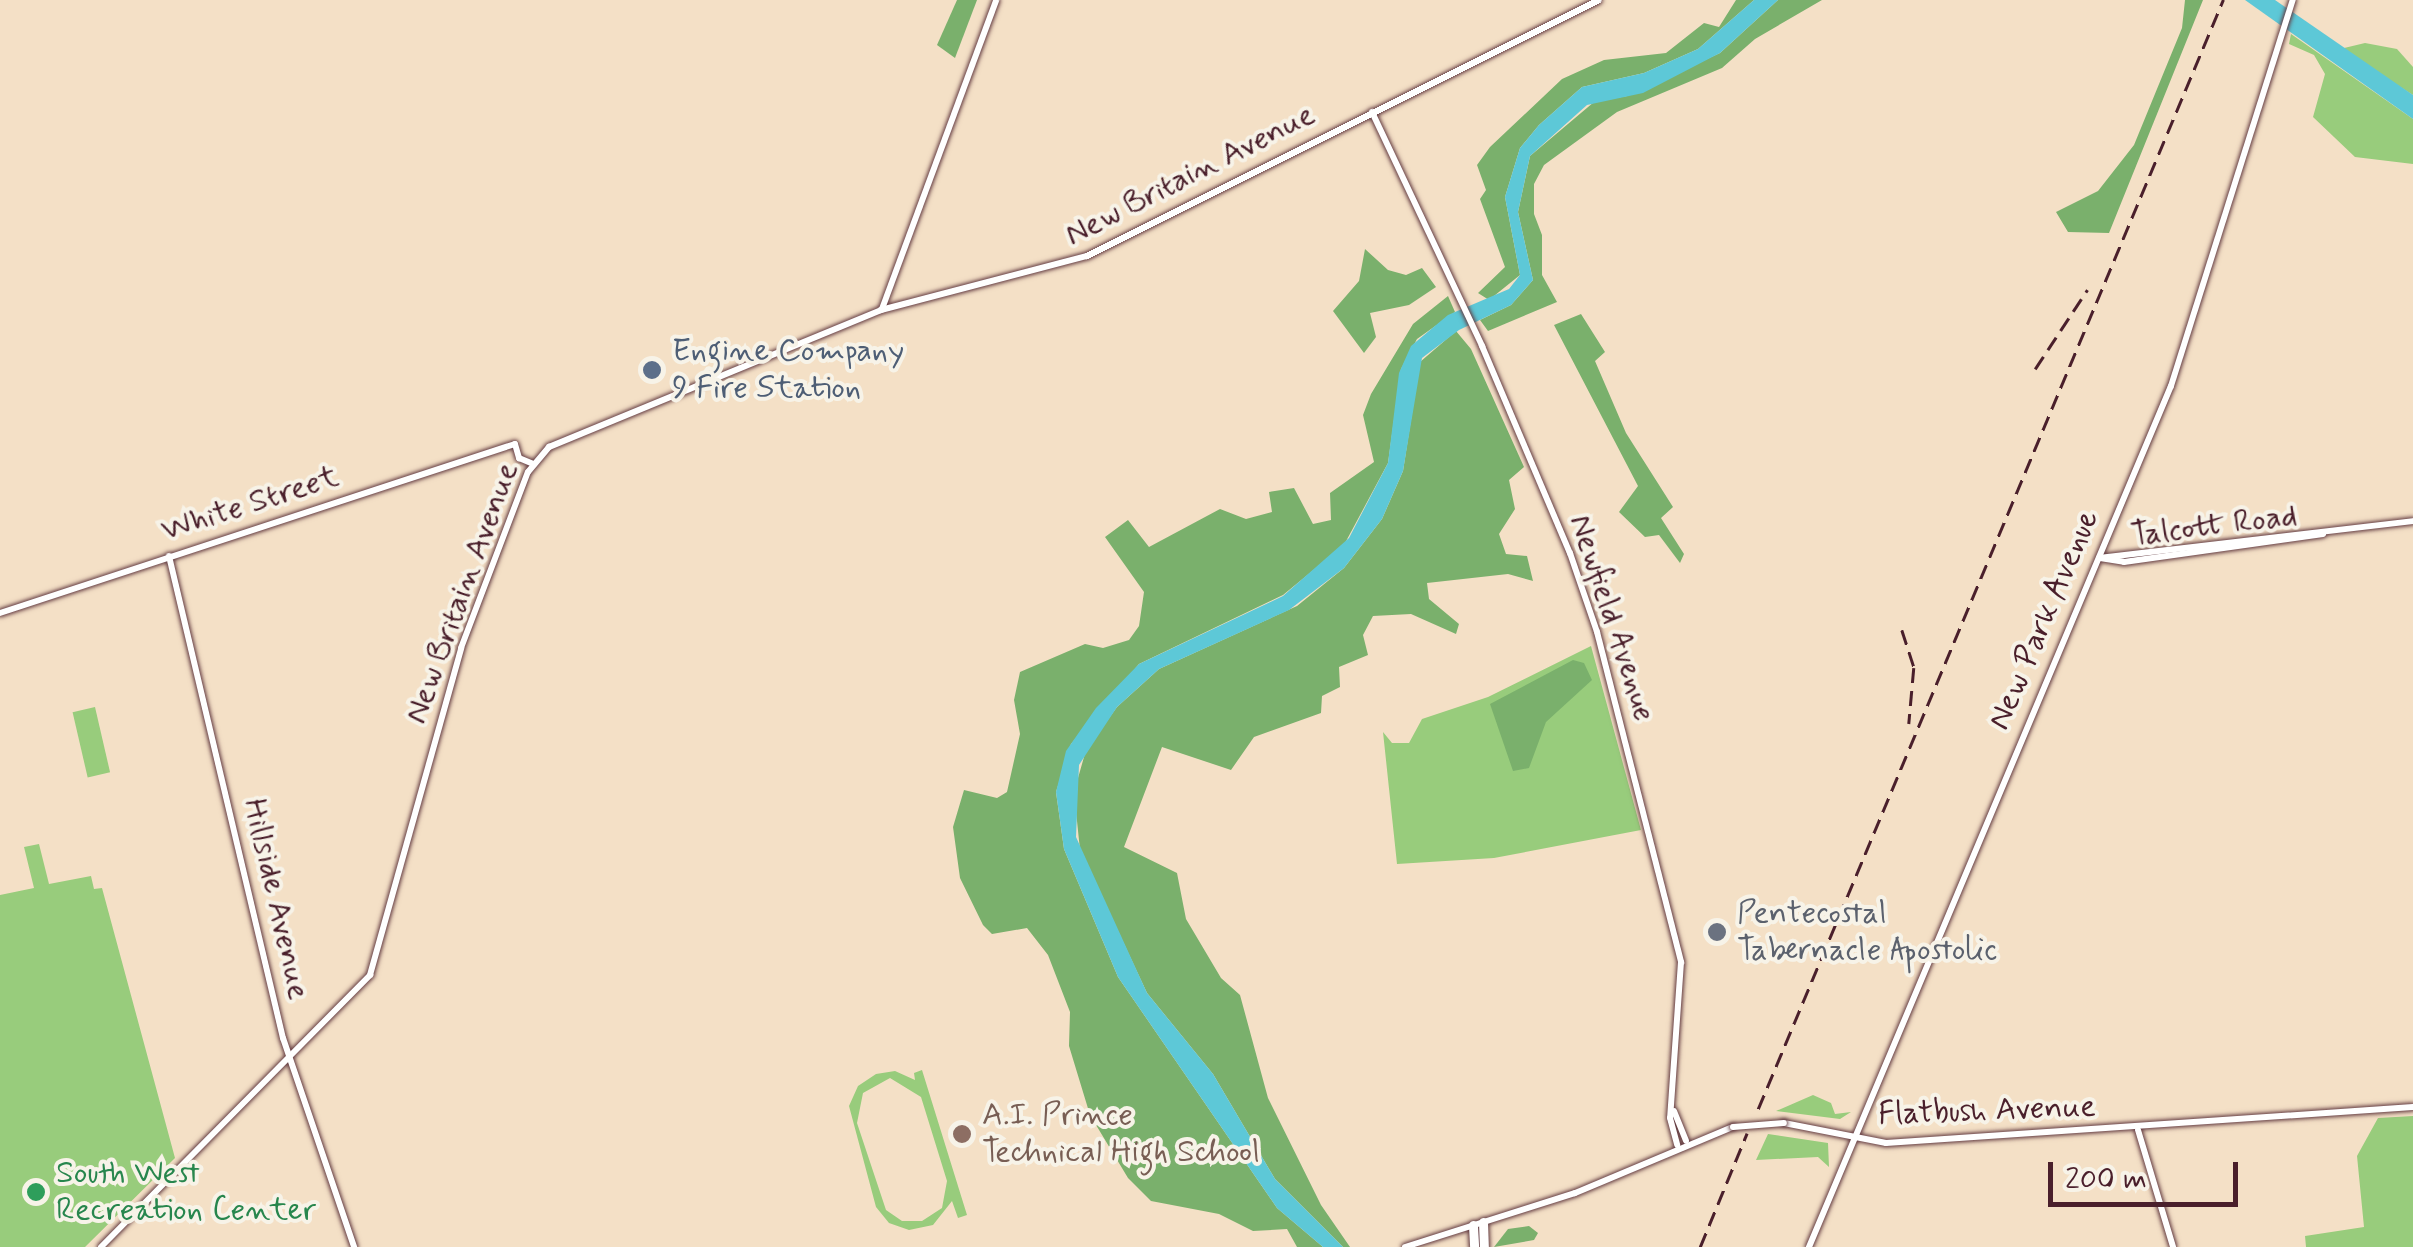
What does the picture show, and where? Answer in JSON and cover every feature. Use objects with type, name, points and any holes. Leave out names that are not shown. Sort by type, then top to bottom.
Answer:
[{"type":"highway","points":[[1474,1247],[1478,1223]]},
{"type":"highway","points":[[1478,1223],[1484,1247]]},
{"type":"main road","points":[[881,310],[996,0]]},
{"type":"main road","name":"New Britain Avenue","points":[[100,1247],[357,992],[377,961],[453,674],[533,464],[576,432],[881,310],[1068,264],[1599,0]]},
{"type":"main road","name":"New Park Avenue","points":[[1809,1247],[1851,1139],[2170,386],[2292,0]]},
{"type":"main road","name":"Newfield Avenue","points":[[1372,111],[1476,332],[1584,590],[1682,971],[1674,1110],[1677,1145]]},
{"type":"main road","name":"White Street","points":[[0,613],[515,444],[521,459],[533,464]]},
{"type":"main road","name":"Talcott Road","points":[[2098,558],[2205,542],[2325,533],[2413,521]]},
{"type":"main road","name":"Talcott Road","points":[[2098,558],[2113,563],[2280,545],[2325,533]]},
{"type":"main road","points":[[2278,534],[2280,545]]},
{"type":"main road","points":[[2205,542],[2206,553]]},
{"type":"main road","name":"Hillside Avenue","points":[[169,556],[289,1059],[354,1247]]},
{"type":"main road","name":"Flatbush Avenue","points":[[1405,1247],[1575,1192],[1677,1145],[1733,1127],[1784,1123],[1886,1143],[2138,1130],[2413,1107]]},
{"type":"main road","name":"Newfield Avenue","points":[[1674,1110],[1686,1142]]},
{"type":"main road","points":[[2138,1130],[2174,1247]]},
{"type":"green space","points":[[957,0],[977,0],[955,58],[937,45]]},
{"type":"green space","points":[[1736,0],[1754,0],[1698,49],[1644,73],[1582,87],[1539,125],[1520,148],[1505,197],[1520,275],[1489,300],[1478,293],[1505,267],[1480,199],[1486,190],[1477,165],[1490,147],[1562,79],[1604,60],[1666,53],[1704,23],[1719,27]]},
{"type":"green space","points":[[1778,0],[1822,0],[1755,39],[1722,68],[1617,112],[1544,165],[1534,184],[1534,214],[1542,235],[1542,275],[1557,302],[1488,331],[1480,320],[1511,305],[1533,280],[1518,212],[1530,156],[1594,102],[1627,96],[1720,53]]},
{"type":"green space","points":[[2185,0],[2203,0],[2109,233],[2068,232],[2056,212],[2098,191],[2134,145],[2182,28]]},
{"type":"green space","points":[[2291,34],[2413,119],[2413,164],[2355,157],[2313,117],[2325,74],[2314,55],[2289,44]]},
{"type":"green space","points":[[2365,43],[2397,49],[2413,67],[2413,95],[2340,49]]},
{"type":"green space","points":[[1365,249],[1388,270],[1406,275],[1422,268],[1436,287],[1409,305],[1370,313],[1376,337],[1364,353],[1333,311],[1359,281]]},
{"type":"green space","points":[[1448,296],[1455,312],[1417,339],[1401,369],[1388,463],[1344,545],[1283,595],[1139,664],[1071,744],[1056,792],[1064,849],[1118,977],[1277,1208],[1323,1247],[1297,1247],[1287,1229],[1253,1231],[1219,1214],[1151,1201],[1128,1178],[1090,1115],[1069,1046],[1070,1012],[1048,955],[1027,928],[992,934],[983,925],[960,878],[953,827],[964,790],[997,798],[1007,792],[1020,734],[1014,700],[1020,672],[1085,644],[1103,648],[1129,640],[1139,626],[1144,592],[1105,537],[1128,520],[1149,547],[1220,509],[1246,519],[1272,512],[1269,492],[1294,488],[1313,524],[1331,520],[1330,493],[1374,462],[1363,415],[1371,394],[1413,324]]},
{"type":"green space","points":[[1581,314],[1605,352],[1595,361],[1626,433],[1673,507],[1661,518],[1684,554],[1680,563],[1659,535],[1645,537],[1619,512],[1638,486],[1554,325]]},
{"type":"green space","points":[[1456,331],[1471,349],[1524,467],[1509,480],[1515,509],[1499,534],[1506,554],[1527,556],[1533,581],[1508,574],[1427,583],[1429,599],[1459,624],[1456,634],[1411,614],[1373,616],[1363,635],[1368,655],[1339,667],[1340,687],[1322,696],[1321,713],[1254,737],[1231,770],[1162,747],[1124,847],[1177,873],[1186,919],[1221,978],[1240,995],[1268,1098],[1321,1205],[1350,1247],[1343,1247],[1275,1179],[1213,1074],[1147,993],[1080,850],[1074,792],[1086,750],[1117,707],[1159,669],[1297,606],[1344,568],[1382,519],[1403,471],[1420,362]]},
{"type":"green space","points":[[1591,646],[1641,830],[1494,858],[1397,864],[1383,732],[1392,743],[1409,743],[1422,719],[1488,697]]},
{"type":"green space","points":[[1573,660],[1584,663],[1592,680],[1546,722],[1529,768],[1513,771],[1490,704]]},
{"type":"green space","points":[[95,707],[110,772],[88,777],[73,712]]},
{"type":"green space","points":[[39,844],[49,884],[91,876],[94,889],[102,888],[175,1158],[85,1247],[0,1247],[0,895],[34,888],[24,847]]},
{"type":"green space","points":[[922,1070],[967,1215],[958,1218],[952,1201],[933,1225],[909,1230],[889,1223],[876,1207],[849,1106],[858,1086],[876,1074],[895,1071],[915,1080],[914,1073]],"holes":[[[890,1078],[921,1097],[947,1181],[942,1208],[922,1221],[902,1221],[886,1210],[857,1123],[863,1093]]]},
{"type":"green space","points":[[1813,1095],[1831,1103],[1835,1114],[1851,1112],[1840,1119],[1776,1111]]},
{"type":"green space","points":[[2413,1116],[2413,1247],[2306,1247],[2305,1236],[2364,1227],[2357,1156],[2378,1118]]},
{"type":"green space","points":[[1768,1134],[1828,1143],[1829,1167],[1818,1157],[1756,1160]]},
{"type":"green space","points":[[1529,1226],[1538,1233],[1534,1240],[1494,1247],[1508,1229]]},
{"type":"water","points":[[1754,0],[1778,0],[1720,53],[1643,93],[1587,105],[1530,156],[1518,212],[1533,280],[1511,305],[1459,330],[1422,358],[1403,471],[1382,519],[1344,568],[1289,610],[1159,669],[1117,707],[1079,765],[1076,837],[1147,993],[1213,1074],[1275,1179],[1343,1247],[1323,1247],[1277,1208],[1118,977],[1064,849],[1056,792],[1066,751],[1096,708],[1139,664],[1283,596],[1349,538],[1388,463],[1399,373],[1411,346],[1448,315],[1509,289],[1520,275],[1505,197],[1520,148],[1539,125],[1582,87],[1644,73],[1698,49]]},
{"type":"water","points":[[2245,0],[2275,0],[2413,95],[2413,119]]},
{"type":"railway","points":[[1758,1109],[2223,0]]},
{"type":"railway","points":[[2035,369],[2087,290]]},
{"type":"railway","points":[[1902,630],[1914,668],[1909,724]]},
{"type":"railway","points":[[1700,1247],[1747,1133]]},
{"type":"place","name":"Engine Company 9 Fire Station","points":[[652,370]]},
{"type":"place","name":"Pentecostal Tabernacle Apostolic","points":[[1717,932]]},
{"type":"place","name":"A.I. Prince Technical High School","points":[[962,1134]]},
{"type":"place","name":"South West Recreation Center","points":[[36,1192]]}]
